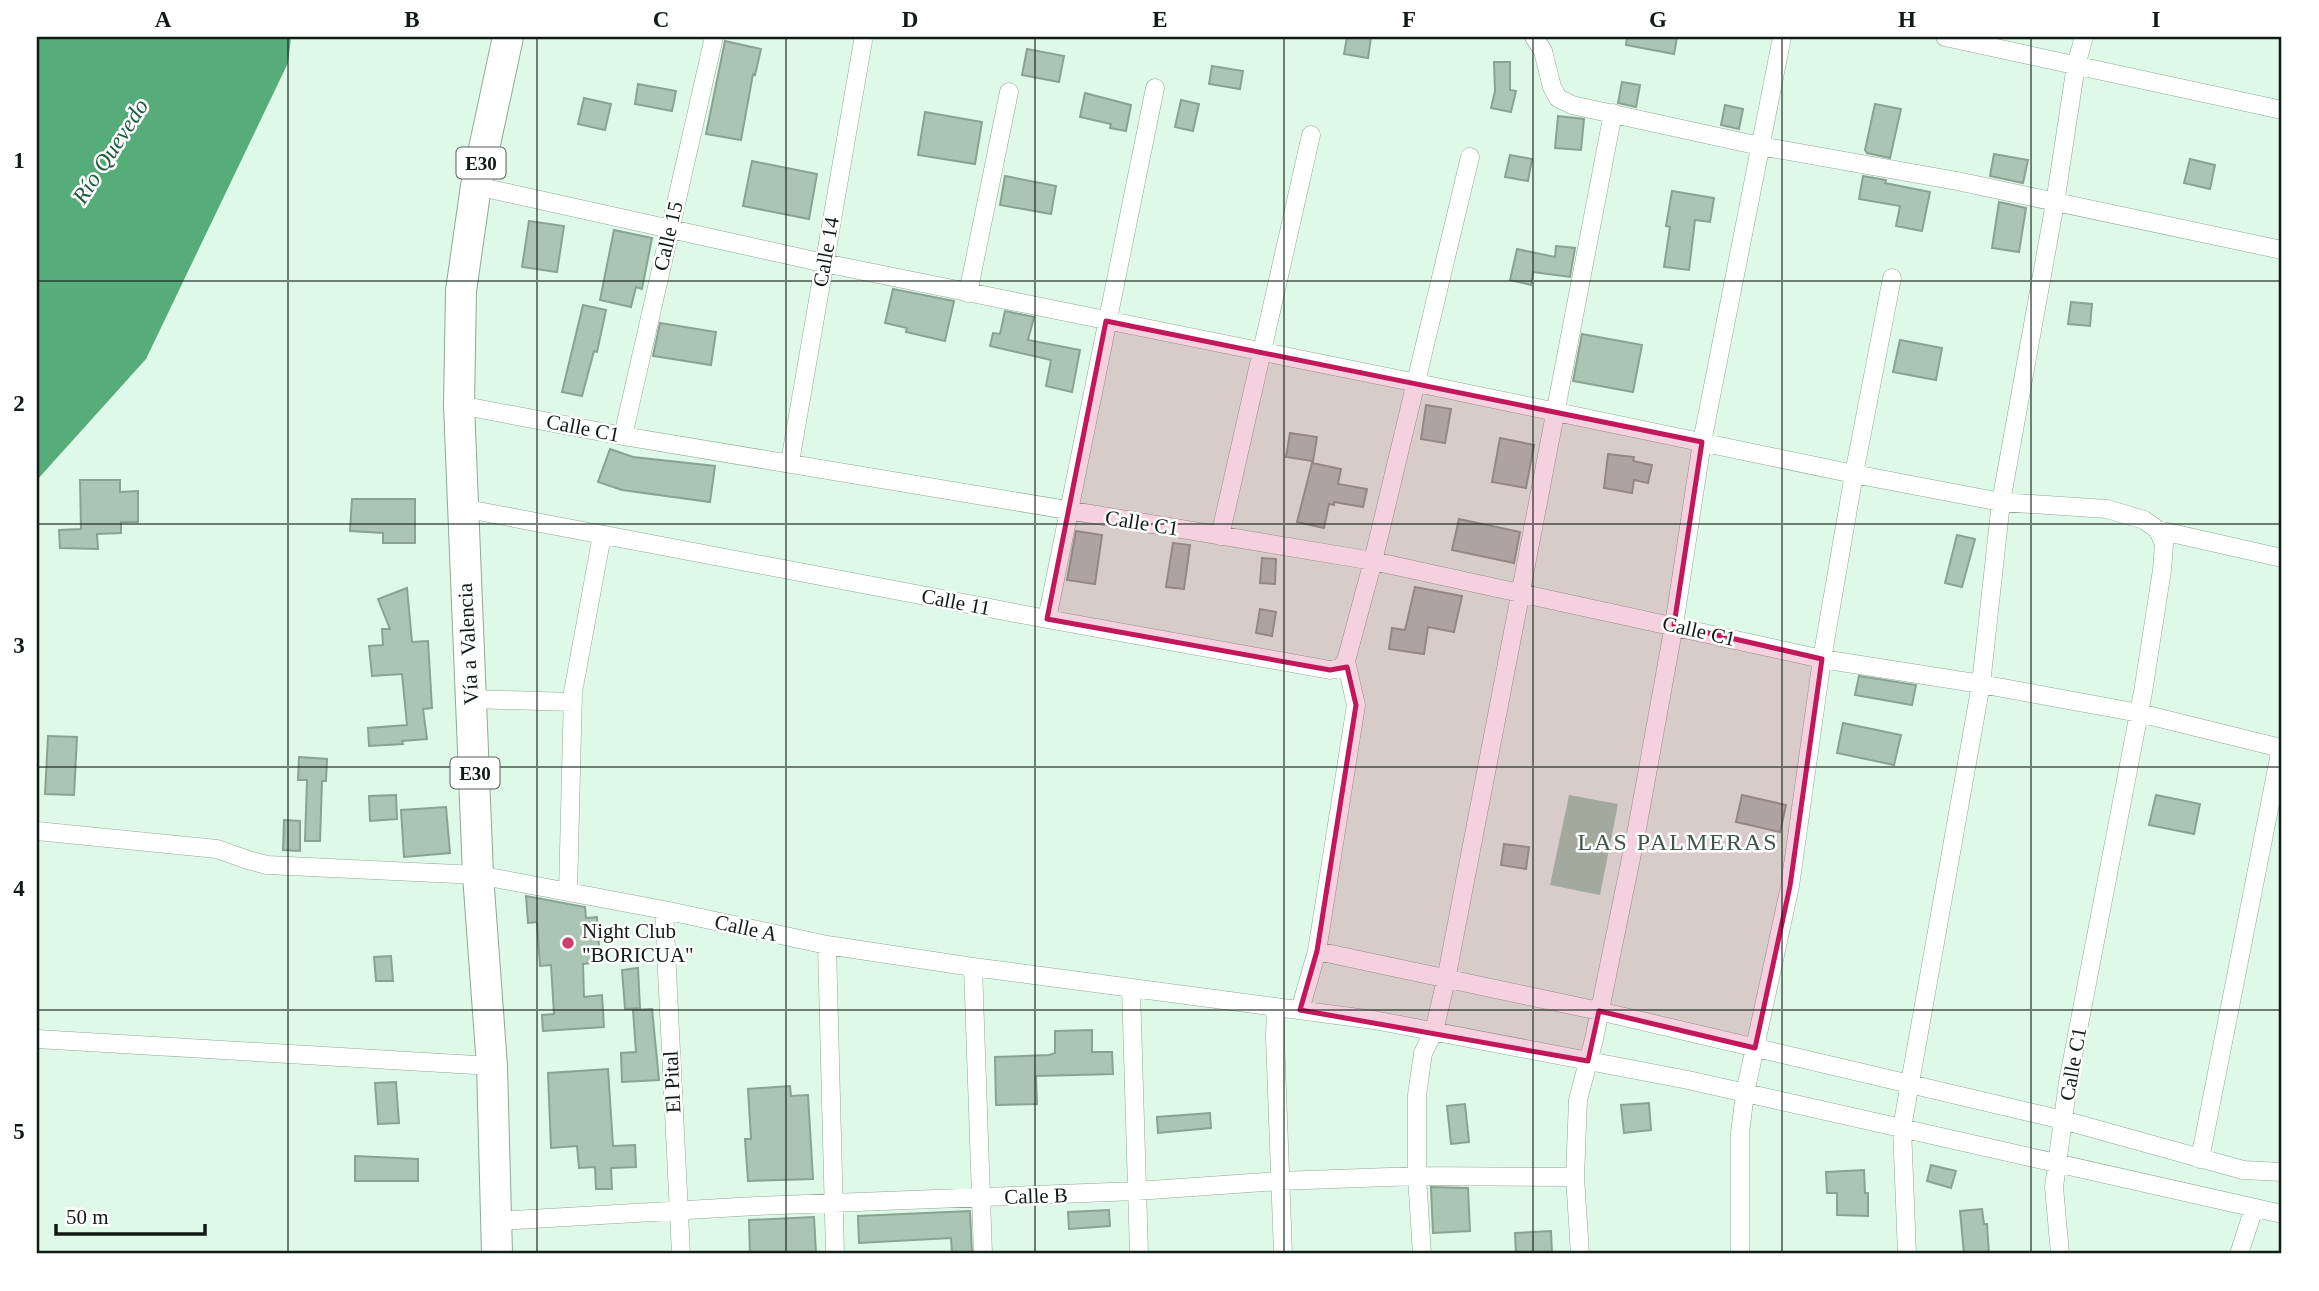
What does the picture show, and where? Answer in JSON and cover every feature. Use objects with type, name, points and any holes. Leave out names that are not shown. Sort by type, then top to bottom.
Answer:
[{"type":"highway","name":"Vía a Valencia","points":[[498,1254],[492,1066],[478,875],[459,405],[461,291],[476,186],[508,37]]},
{"type":"street","name":"Calle 15","points":[[623,436],[714,37]]},
{"type":"street","points":[[1580,1254],[1575,1177],[1578,1100],[1600,1011],[1637,829],[1674,625],[1702,442],[1782,37]]},
{"type":"street","points":[[1945,37],[2282,110]]},
{"type":"street","points":[[1907,1254],[1902,1128],[1981,684],[2001,502],[2055,203],[2076,65],[2084,37]]},
{"type":"street","name":"Calle 14","points":[[790,462],[863,41]]},
{"type":"street","points":[[1540,42],[1552,88],[1558,98],[1572,105],[1760,146],[1957,181],[2282,250]]},
{"type":"street","points":[[1047,619],[1155,88]]},
{"type":"street","points":[[968,293],[1009,92]]},
{"type":"street","points":[[1422,1254],[1417,1176],[1417,1095],[1423,1053],[1434,1031],[1446,980],[1614,113]]},
{"type":"street","points":[[1220,536],[1311,135]]},
{"type":"street","points":[[1300,1010],[1317,951],[1356,705],[1346,661],[1417,383],[1470,157]]},
{"type":"street","points":[[476,186],[824,263],[1854,474],[2001,502],[2107,509],[2144,520],[2161,537],[2281,552]]},
{"type":"street","points":[[1740,1254],[1740,1133],[1745,1093],[1790,886],[1822,659],[1892,278]]},
{"type":"street","name":"Calle C1","points":[[459,405],[623,436],[1373,561],[1822,659],[2139,713],[2281,748],[2200,1159]]},
{"type":"street","name":"Calle 11","points":[[462,508],[1330,670],[1340,668],[1346,661]]},
{"type":"street","points":[[568,892],[573,702],[602,534]]},
{"type":"street","name":"Calle C1","points":[[2060,1254],[2054,1187],[2068,1082],[2139,713],[2161,537]]},
{"type":"street","points":[[471,699],[573,702]]},
{"type":"street","name":"Calle A","points":[[37,831],[217,849],[267,865],[478,875],[664,910],[827,945],[1131,989],[1374,1020],[1745,1093],[2282,1214]]},
{"type":"street","name":"El Pital","points":[[664,910],[681,1254]]},
{"type":"street","points":[[827,945],[835,1254]]},
{"type":"street","points":[[1317,951],[1600,1011],[2063,1120],[2256,1172],[2282,1172]]},
{"type":"street","points":[[973,967],[983,1254]]},
{"type":"street","points":[[1131,989],[1139,1254]]},
{"type":"street","points":[[1276,1007],[1283,1254]]},
{"type":"street","points":[[37,1039],[492,1066]]},
{"type":"street","name":"Calle B","points":[[497,1221],[833,1203],[1136,1191],[1279,1181],[1417,1176],[1575,1177]]},
{"type":"street","points":[[2239,1254],[2254,1208]]},
{"type":"highlighted area","points":[[1106,321],[1702,442],[1674,625],[1822,659],[1790,886],[1755,1048],[1599,1011],[1588,1061],[1300,1010],[1317,951],[1356,705],[1347,667],[1330,670],[1047,619]]},
{"type":"shaded area","points":[[1569,795],[1618,804],[1600,895],[1550,885]]},
{"type":"water","name":"Río Quevedo","points":[[37,37],[291,37],[288,63],[146,359],[37,480]]},
{"type":"building","points":[[1347,37],[1371,37],[1368,58],[1344,54]]},
{"type":"building","points":[[1627,37],[1677,37],[1674,54],[1626,45]]},
{"type":"building","points":[[725,41],[761,49],[755,75],[753,74],[741,140],[706,134]]},
{"type":"building","points":[[1027,49],[1064,56],[1059,82],[1022,75]]},
{"type":"building","points":[[1494,62],[1510,62],[1510,90],[1516,91],[1511,112],[1491,108],[1495,91]]},
{"type":"building","points":[[1212,66],[1243,71],[1240,89],[1209,84]]},
{"type":"building","points":[[1622,82],[1640,85],[1636,107],[1618,103]]},
{"type":"building","points":[[638,84],[676,91],[672,111],[635,104]]},
{"type":"building","points":[[1085,93],[1131,105],[1126,131],[1110,128],[1111,124],[1080,117]]},
{"type":"building","points":[[584,98],[611,104],[605,130],[578,124]]},
{"type":"building","points":[[1181,100],[1199,104],[1193,131],[1175,127]]},
{"type":"building","points":[[1875,104],[1901,109],[1890,158],[1867,153],[1865,150]]},
{"type":"building","points":[[1725,105],[1743,109],[1739,129],[1721,125]]},
{"type":"building","points":[[925,112],[982,122],[975,164],[918,155]]},
{"type":"building","points":[[1558,116],[1584,119],[1581,150],[1555,148]]},
{"type":"building","points":[[1994,154],[2028,160],[2023,183],[1990,176]]},
{"type":"building","points":[[1510,155],[1532,159],[1528,181],[1505,177]]},
{"type":"building","points":[[2190,159],[2215,165],[2210,189],[2184,183]]},
{"type":"building","points":[[752,161],[817,174],[809,219],[743,206]]},
{"type":"building","points":[[1005,176],[1056,186],[1051,214],[1000,205]]},
{"type":"building","points":[[1863,176],[1930,192],[1922,231],[1896,226],[1900,206],[1859,199]]},
{"type":"building","points":[[1672,191],[1714,198],[1710,222],[1695,220],[1689,270],[1664,267],[1670,227],[1666,226]]},
{"type":"building","points":[[1999,202],[2026,208],[2019,252],[1992,248]]},
{"type":"building","points":[[529,221],[564,226],[557,272],[522,267]]},
{"type":"building","points":[[614,230],[652,238],[642,289],[636,287],[631,307],[600,300]]},
{"type":"building","points":[[1556,246],[1575,248],[1570,277],[1533,272],[1531,285],[1510,280],[1517,249],[1555,257]]},
{"type":"building","points":[[893,289],[954,301],[945,341],[906,332],[907,328],[885,323]]},
{"type":"building","points":[[2071,302],[2092,304],[2090,326],[2068,324]]},
{"type":"building","points":[[583,305],[606,310],[597,352],[594,351],[582,396],[562,392]]},
{"type":"building","points":[[1005,311],[1034,317],[1028,340],[1080,350],[1072,392],[1046,386],[1051,360],[990,346],[993,333],[1000,334]]},
{"type":"building","points":[[660,323],[716,332],[711,365],[653,356]]},
{"type":"building","points":[[1582,334],[1642,345],[1633,392],[1573,381]]},
{"type":"building","points":[[1900,340],[1942,348],[1936,380],[1893,372]]},
{"type":"building","points":[[1426,405],[1451,409],[1445,443],[1421,439]]},
{"type":"building","points":[[1290,433],[1317,437],[1313,461],[1286,457]]},
{"type":"building","points":[[1500,438],[1534,445],[1526,488],[1492,482]]},
{"type":"building","points":[[610,449],[633,457],[715,466],[710,502],[622,490],[598,482]]},
{"type":"building","points":[[1608,454],[1634,457],[1633,461],[1652,465],[1648,483],[1634,480],[1632,493],[1604,488]]},
{"type":"building","points":[[1312,463],[1341,469],[1338,484],[1367,489],[1363,507],[1334,502],[1334,505],[1329,504],[1324,528],[1297,522]]},
{"type":"building","points":[[80,480],[120,480],[120,492],[138,491],[138,522],[121,522],[121,533],[97,534],[98,549],[60,548],[59,530],[81,529]]},
{"type":"building","points":[[352,499],[415,499],[415,543],[383,543],[383,533],[350,531]]},
{"type":"building","points":[[1459,519],[1520,532],[1514,563],[1452,550]]},
{"type":"building","points":[[1076,531],[1102,535],[1095,584],[1067,580]]},
{"type":"building","points":[[1957,535],[1975,539],[1962,587],[1945,583]]},
{"type":"building","points":[[1173,543],[1190,545],[1184,589],[1166,587]]},
{"type":"building","points":[[1262,558],[1276,559],[1275,584],[1260,583]]},
{"type":"building","points":[[1415,587],[1462,596],[1454,632],[1428,627],[1424,654],[1389,649],[1392,628],[1405,630]]},
{"type":"building","points":[[407,588],[412,642],[428,641],[432,708],[423,709],[427,739],[369,746],[368,728],[407,725],[402,674],[372,676],[369,646],[383,645],[382,629],[390,629],[378,599]]},
{"type":"building","points":[[1260,609],[1276,612],[1272,636],[1256,633]]},
{"type":"building","points":[[1859,676],[1916,685],[1912,705],[1855,695]]},
{"type":"building","points":[[1843,723],[1901,735],[1894,765],[1837,753]]},
{"type":"building","points":[[48,736],[77,737],[74,795],[45,794]]},
{"type":"building","points":[[299,757],[327,759],[326,781],[322,781],[320,841],[305,841],[307,780],[298,780]]},
{"type":"building","points":[[396,795],[397,819],[370,821],[369,796]]},
{"type":"building","points":[[1742,795],[1786,805],[1780,832],[1736,822]]},
{"type":"building","points":[[2156,795],[2200,804],[2194,834],[2149,825]]},
{"type":"building","points":[[446,807],[450,853],[404,857],[401,810]]},
{"type":"building","points":[[284,820],[300,821],[300,851],[283,850]]},
{"type":"building","points":[[1504,844],[1529,847],[1526,869],[1501,865]]},
{"type":"building","points":[[526,896],[585,907],[586,918],[597,917],[600,962],[583,964],[584,997],[602,995],[604,1027],[543,1031],[542,1015],[554,1014],[551,965],[540,966],[537,922],[528,923]]},
{"type":"building","points":[[391,956],[393,981],[376,981],[374,957]]},
{"type":"building","points":[[638,968],[640,1008],[625,1009],[622,970]]},
{"type":"building","points":[[652,1009],[659,1080],[622,1082],[621,1053],[636,1052],[633,1010]]},
{"type":"building","points":[[1092,1030],[1092,1052],[1112,1052],[1113,1074],[1036,1076],[1037,1104],[996,1105],[995,1057],[1049,1055],[1055,1053],[1055,1031]]},
{"type":"building","points":[[608,1069],[613,1146],[635,1145],[636,1167],[611,1168],[612,1189],[596,1189],[595,1167],[579,1168],[577,1146],[551,1148],[548,1073]]},
{"type":"building","points":[[396,1082],[399,1123],[378,1124],[375,1083]]},
{"type":"building","points":[[790,1086],[791,1096],[808,1095],[813,1179],[748,1181],[745,1139],[751,1139],[748,1089]]},
{"type":"building","points":[[1649,1103],[1651,1130],[1624,1133],[1621,1105]]},
{"type":"building","points":[[1465,1104],[1469,1142],[1451,1144],[1447,1106]]},
{"type":"building","points":[[1210,1113],[1211,1128],[1158,1133],[1157,1117]]},
{"type":"building","points":[[355,1156],[418,1159],[418,1181],[355,1181]]},
{"type":"building","points":[[1931,1165],[1956,1171],[1951,1188],[1927,1181]]},
{"type":"building","points":[[1864,1170],[1868,1216],[1837,1215],[1837,1193],[1827,1193],[1826,1172]]},
{"type":"building","points":[[1431,1187],[1468,1188],[1470,1231],[1433,1233]]},
{"type":"building","points":[[1982,1209],[1984,1224],[1987,1224],[1989,1254],[1964,1254],[1960,1211]]},
{"type":"building","points":[[1109,1210],[1110,1226],[1069,1229],[1068,1212]]},
{"type":"building","points":[[970,1211],[972,1254],[952,1254],[951,1238],[859,1243],[858,1216]]},
{"type":"building","points":[[814,1217],[816,1253],[750,1254],[749,1220]]},
{"type":"building","points":[[1551,1231],[1552,1254],[1516,1254],[1515,1233]]},
{"type":"place","name":"Night Club \"BORICUA\"","points":[[568,943]]},
{"type":"district","name":"LAS PALMERAS","points":[[1678,842]]}]
